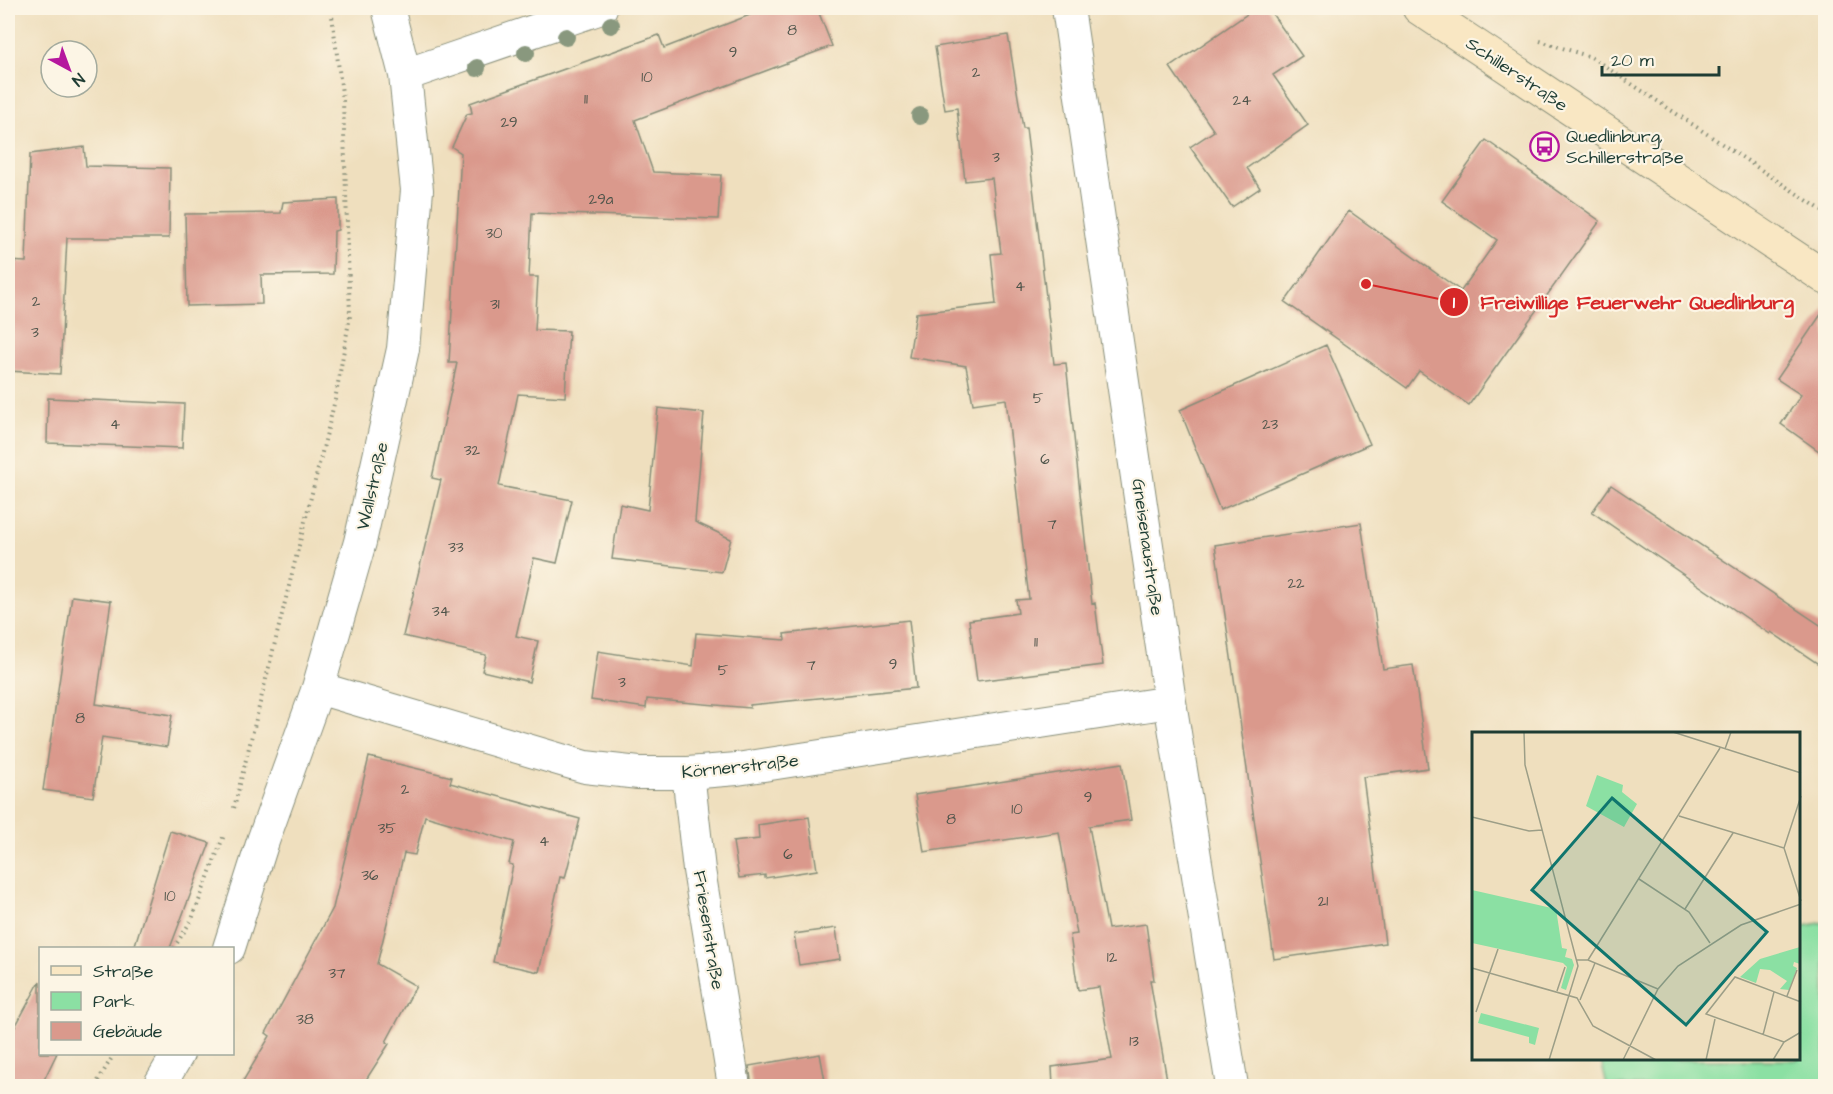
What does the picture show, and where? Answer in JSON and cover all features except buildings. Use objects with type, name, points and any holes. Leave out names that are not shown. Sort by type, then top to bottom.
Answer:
[{"type":"main road","name":"Schillerstraße","points":[[1419,8],[1826,278]]},
{"type":"street","name":"Wallstraße","points":[[229,947],[263,841],[318,688],[360,542],[403,349],[417,190],[405,75],[388,8]]},
{"type":"street","points":[[405,75],[601,8]]},
{"type":"street","name":"Gneisenaustraße","points":[[1068,8],[1170,702],[1232,1086]]},
{"type":"street","name":"Körnerstraße","points":[[318,688],[585,766],[639,773],[688,773],[787,762],[1170,702]]},
{"type":"street","name":"Friesenstraße","points":[[688,773],[699,870],[734,1086]]},
{"type":"street","points":[[159,1086],[177,1055]]},
{"type":"path","points":[[232,813],[335,400],[350,316],[343,101],[331,8]]},
{"type":"path","points":[[1532,36],[1541,42],[1592,57],[1826,213]]},
{"type":"path","points":[[175,947],[192,919],[224,834]]},
{"type":"path","points":[[95,1086],[113,1055]]},
{"type":"green space","points":[[1825,922],[1825,1086],[1607,1086],[1601,1061],[1800,1061],[1800,927]]},
{"type":"place","name":"Quedlinburg, Schillerstraße","points":[[1545,146]]},
{"type":"place","name":"Freiwillige Feuerwehr Quedlinburg","points":[[1366,284]]}]
